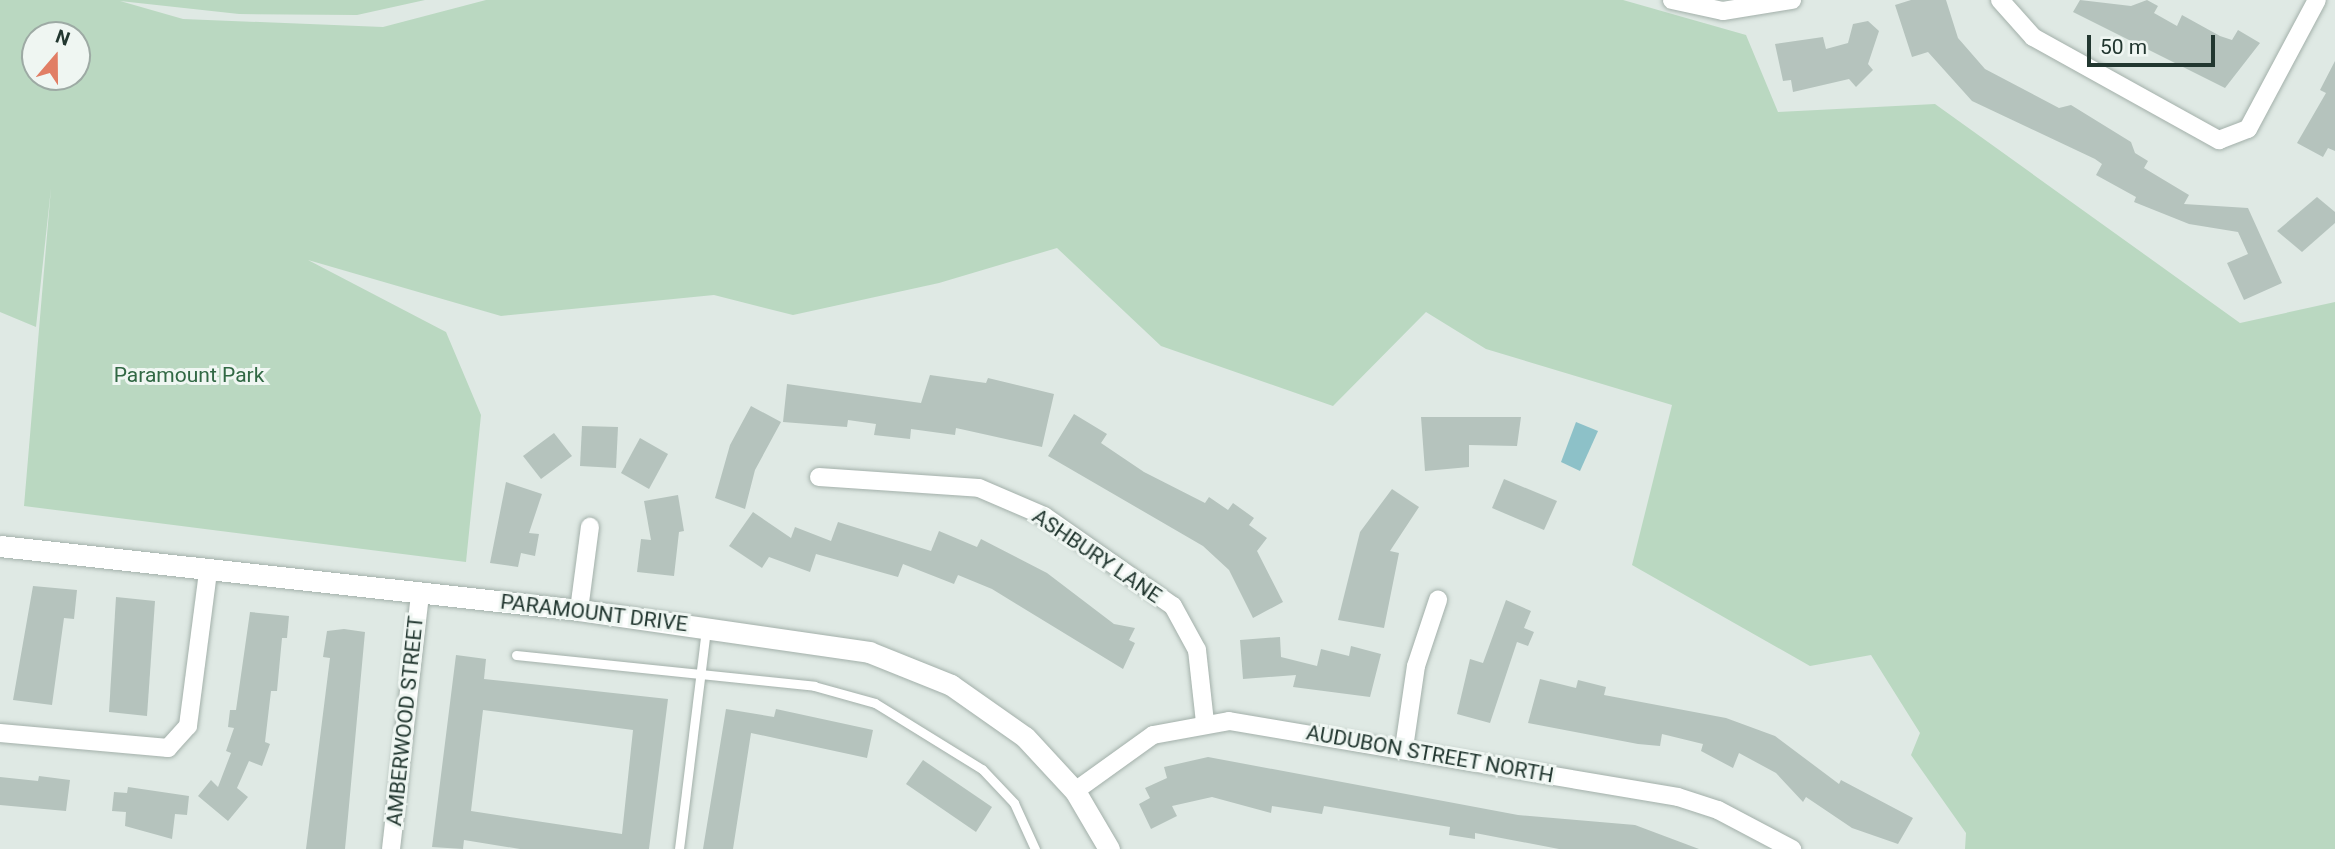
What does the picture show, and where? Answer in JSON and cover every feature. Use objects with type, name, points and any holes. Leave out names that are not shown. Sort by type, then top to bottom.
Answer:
[{"type":"street","points":[[1672,0],[1723,11],[1793,0]]},
{"type":"street","points":[[2000,0],[2033,37],[2219,140],[2248,129],[2317,0]]},
{"type":"street","name":"ASHBURY LANE","points":[[819,477],[979,488],[1044,516],[1173,606],[1197,650],[1205,722]]},
{"type":"street","points":[[579,610],[590,527]]},
{"type":"street","name":"PARAMOUNT DRIVE","points":[[0,546],[579,610],[706,626],[869,652],[913,667],[1025,737],[1075,791],[1109,849]]},
{"type":"street","points":[[0,733],[168,748],[187,726],[208,570]]},
{"type":"street","name":"AMBERWOOD STREET","points":[[391,849],[420,594]]},
{"type":"street","points":[[1404,748],[1416,666],[1438,600]]},
{"type":"street","name":"AUDUBON STREET NORTH","points":[[1075,791],[1153,735],[1205,722],[1404,748],[1678,797],[1718,810],[1792,849]]},
{"type":"lane","points":[[679,849],[706,626]]},
{"type":"lane","points":[[516,655],[847,693],[914,722],[1006,793],[1035,849]]},
{"type":"green space","name":"Paramount Park","points":[[0,0],[425,0],[357,15],[239,14],[120,1],[183,19],[383,27],[486,0],[1623,0],[1746,35],[1778,112],[1935,104],[2240,323],[2335,302],[2335,849],[1965,849],[1966,833],[1911,755],[1920,733],[1871,655],[1810,666],[1632,565],[1672,405],[1486,349],[1426,312],[1333,406],[1161,346],[1057,248],[939,283],[793,315],[714,295],[501,316],[308,260],[446,332],[481,415],[466,562],[24,506],[51,188],[36,327],[0,312]]},
{"type":"water","points":[[1576,422],[1598,431],[1580,471],[1561,462]]},
{"type":"building","points":[[1911,0],[1946,0],[1958,38],[1985,69],[2059,108],[2071,105],[2131,142],[2135,153],[2148,161],[2144,168],[2189,195],[2184,204],[2248,208],[2282,283],[2244,300],[2227,263],[2248,254],[2238,232],[2189,224],[2134,202],[2136,197],[2096,175],[2102,164],[2095,159],[1972,101],[1928,52],[1912,57],[1895,5]]},
{"type":"building","points":[[2080,0],[2131,6],[2147,0],[2158,6],[2154,13],[2177,26],[2182,15],[2220,36],[2232,40],[2238,30],[2260,43],[2225,88],[2073,12]]},
{"type":"building","points":[[1868,21],[1879,31],[1868,64],[1873,70],[1856,87],[1849,79],[1793,92],[1791,80],[1783,81],[1775,44],[1823,37],[1826,49],[1848,43],[1853,24]]},
{"type":"building","points":[[2335,61],[2335,151],[2328,148],[2323,157],[2297,143],[2326,93],[2320,90]]},
{"type":"building","points":[[2317,197],[2335,212],[2335,223],[2302,252],[2277,231]]},
{"type":"building","points":[[930,375],[986,383],[988,378],[1054,394],[1042,447],[956,428],[955,435],[911,429],[910,439],[874,435],[876,424],[848,420],[847,427],[783,422],[787,384],[921,403]]},
{"type":"building","points":[[751,406],[781,422],[755,470],[745,509],[715,498],[730,445]]},
{"type":"building","points":[[1074,414],[1107,434],[1101,443],[1144,472],[1205,503],[1209,497],[1228,510],[1233,503],[1254,518],[1249,525],[1267,538],[1257,551],[1283,602],[1253,618],[1229,570],[1203,546],[1048,456]]},
{"type":"building","points":[[1421,417],[1521,417],[1517,446],[1469,445],[1469,467],[1425,471]]},
{"type":"building","points":[[582,426],[618,427],[616,468],[580,466]]},
{"type":"building","points":[[554,433],[572,456],[541,479],[523,456]]},
{"type":"building","points":[[640,438],[668,454],[649,489],[621,473]]},
{"type":"building","points":[[1504,479],[1557,501],[1544,530],[1492,508]]},
{"type":"building","points":[[506,482],[542,494],[529,533],[539,534],[535,556],[521,553],[518,567],[490,563]]},
{"type":"building","points":[[1392,489],[1419,507],[1390,551],[1399,553],[1384,628],[1338,620],[1360,532]]},
{"type":"building","points":[[678,495],[684,531],[679,532],[674,576],[637,572],[641,539],[651,540],[644,501]]},
{"type":"building","points":[[753,512],[791,538],[795,527],[831,541],[838,522],[931,551],[939,531],[977,547],[981,539],[1047,573],[1114,624],[1135,628],[1129,640],[1135,643],[1123,669],[992,589],[958,575],[954,584],[903,564],[898,577],[816,554],[810,572],[769,557],[762,568],[729,546]]},
{"type":"building","points":[[33,586],[77,590],[74,619],[64,618],[52,705],[13,700]]},
{"type":"building","points":[[116,597],[155,601],[147,716],[109,712]]},
{"type":"building","points":[[1506,600],[1531,611],[1524,628],[1534,632],[1528,646],[1517,642],[1490,723],[1457,714],[1470,659],[1483,663]]},
{"type":"building","points":[[250,612],[289,616],[287,638],[282,638],[277,691],[271,691],[265,742],[270,744],[262,766],[249,761],[237,788],[248,797],[228,821],[198,796],[211,780],[218,787],[231,753],[226,751],[234,728],[228,727],[230,710],[236,710]]},
{"type":"building","points":[[344,629],[365,632],[345,849],[306,849],[330,658],[323,657],[327,631]]},
{"type":"building","points":[[1280,637],[1281,657],[1317,666],[1321,649],[1349,656],[1351,646],[1381,654],[1370,697],[1293,687],[1296,675],[1243,679],[1240,640]]},
{"type":"building","points":[[456,655],[486,659],[484,679],[668,699],[649,849],[520,849],[464,840],[463,849],[432,847]],"holes":[[[483,710],[633,730],[622,834],[471,811]]]},
{"type":"building","points":[[1540,679],[1576,688],[1578,680],[1606,687],[1604,695],[1726,718],[1775,736],[1839,784],[1841,780],[1913,818],[1898,844],[1852,828],[1806,797],[1803,802],[1776,773],[1739,753],[1733,768],[1701,751],[1703,744],[1662,734],[1660,746],[1528,723]]},
{"type":"building","points":[[726,709],[774,717],[776,709],[873,730],[867,758],[751,733],[733,849],[703,849]]},
{"type":"building","points":[[1208,757],[1518,815],[1635,825],[1699,849],[1559,849],[1475,833],[1475,839],[1449,835],[1450,827],[1324,806],[1322,814],[1272,806],[1271,813],[1212,797],[1172,806],[1177,816],[1151,829],[1139,804],[1150,798],[1145,788],[1167,778],[1164,767]]},
{"type":"building","points":[[923,760],[992,807],[976,832],[906,784]]},
{"type":"building","points":[[39,776],[70,780],[66,811],[0,805],[0,777],[38,781]]},
{"type":"building","points":[[128,787],[189,796],[187,815],[175,814],[172,839],[125,826],[126,812],[112,811],[114,792],[127,793]]}]
